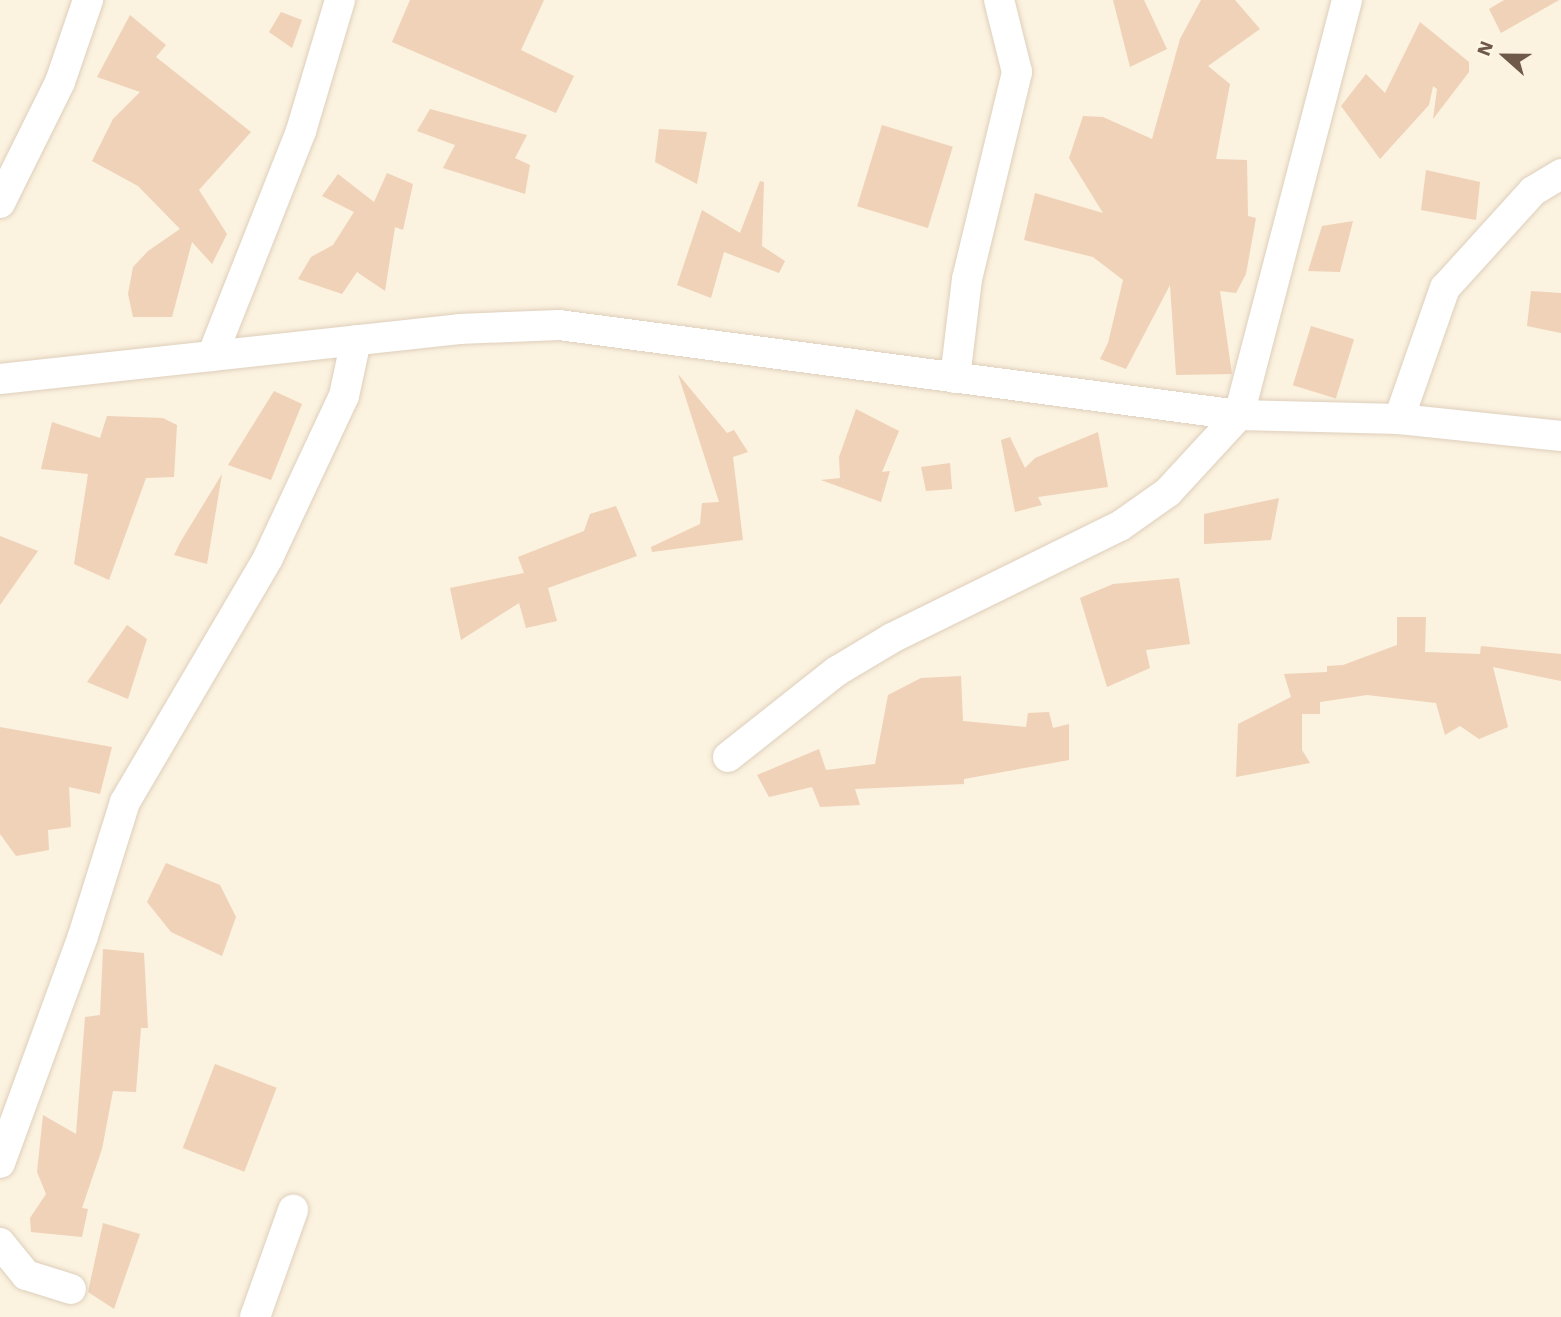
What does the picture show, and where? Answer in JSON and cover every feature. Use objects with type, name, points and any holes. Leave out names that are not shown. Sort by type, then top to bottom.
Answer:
[{"type":"street","points":[[0,203],[60,82],[88,0]]},
{"type":"street","points":[[212,356],[302,131],[340,0]]},
{"type":"street","points":[[955,378],[967,279],[1017,72],[999,0]]},
{"type":"street","points":[[728,757],[838,671],[892,638],[1120,526],[1168,492],[1239,415],[1347,0]]},
{"type":"street","points":[[1399,419],[1445,288],[1533,191],[1561,174]]},
{"type":"street","points":[[0,379],[356,340],[559,325],[1239,415],[1399,419],[1561,436]]},
{"type":"street","points":[[0,1163],[83,936],[125,802],[268,558],[344,396],[356,340]]},
{"type":"street","points":[[255,1317],[293,1210]]},
{"type":"street","points":[[0,1243],[26,1275],[71,1289]]},
{"type":"building","points":[[410,0],[544,0],[521,50],[574,76],[556,113],[392,42]]},
{"type":"building","points":[[1113,0],[1144,0],[1167,49],[1130,67]]},
{"type":"building","points":[[1201,0],[1235,0],[1260,29],[1208,66],[1230,84],[1216,159],[1247,160],[1248,216],[1256,218],[1246,274],[1236,293],[1220,291],[1232,374],[1176,375],[1170,285],[1126,369],[1100,359],[1108,343],[1123,280],[1093,257],[1024,240],[1035,193],[1103,213],[1069,158],[1083,116],[1103,117],[1152,139],[1180,39]]},
{"type":"building","points":[[1504,0],[1559,0],[1501,33],[1489,9]]},
{"type":"building","points":[[281,12],[302,20],[292,48],[269,32]]},
{"type":"building","points":[[130,15],[166,45],[156,57],[251,132],[199,190],[227,234],[212,264],[192,242],[172,317],[133,317],[128,294],[133,267],[148,251],[180,229],[138,186],[92,161],[113,119],[140,92],[97,77]]},
{"type":"building","points":[[1420,22],[1469,62],[1469,72],[1433,119],[1437,89],[1433,86],[1429,105],[1380,159],[1341,106],[1366,74],[1385,93]]},
{"type":"building","points":[[430,109],[527,135],[515,158],[530,165],[525,194],[443,168],[455,145],[417,131]]},
{"type":"building","points":[[882,125],[953,147],[928,228],[857,206]]},
{"type":"building","points":[[659,129],[707,132],[697,184],[655,162]]},
{"type":"building","points":[[1426,170],[1480,182],[1476,220],[1421,210]]},
{"type":"building","points":[[387,173],[413,184],[403,230],[395,227],[385,291],[357,272],[342,294],[298,279],[311,257],[333,245],[354,212],[322,196],[338,174],[374,202]]},
{"type":"building","points":[[760,181],[764,182],[762,246],[785,261],[779,273],[724,252],[711,298],[677,285],[702,210],[740,233]]},
{"type":"building","points":[[1353,221],[1340,272],[1308,271],[1322,226]]},
{"type":"building","points":[[1531,291],[1561,293],[1561,333],[1527,326]]},
{"type":"building","points":[[1311,326],[1354,339],[1336,398],[1293,385]]},
{"type":"building","points":[[678,374],[727,433],[734,430],[748,452],[733,457],[743,540],[652,552],[651,547],[700,524],[702,503],[719,502]]},
{"type":"building","points":[[274,391],[302,404],[271,480],[228,465]]},
{"type":"building","points":[[856,409],[899,431],[882,472],[890,471],[881,502],[821,480],[840,478],[839,457]]},
{"type":"building","points":[[107,416],[163,418],[177,425],[174,477],[146,478],[109,580],[74,564],[88,474],[41,469],[52,422],[100,438]]},
{"type":"building","points":[[1098,432],[1108,487],[1038,497],[1042,505],[1015,512],[1001,440],[1010,437],[1025,468],[1035,458]]},
{"type":"building","points":[[950,463],[952,489],[926,491],[921,467]]},
{"type":"building","points":[[222,474],[207,564],[174,555],[181,541]]},
{"type":"building","points":[[1279,498],[1271,540],[1204,544],[1204,514]]},
{"type":"building","points":[[616,506],[637,556],[548,588],[557,621],[526,628],[519,603],[461,640],[450,588],[524,573],[518,557],[584,531],[590,514]]},
{"type":"building","points":[[0,536],[38,551],[0,605]]},
{"type":"building","points":[[1179,578],[1190,644],[1146,650],[1150,668],[1107,687],[1080,598],[1113,584]]},
{"type":"building","points":[[1397,617],[1426,617],[1425,652],[1480,654],[1481,646],[1561,654],[1561,681],[1493,667],[1508,727],[1479,739],[1460,726],[1445,735],[1436,703],[1367,695],[1320,702],[1320,714],[1302,714],[1302,750],[1310,763],[1236,777],[1238,724],[1291,697],[1284,674],[1327,672],[1327,666],[1343,665],[1397,645]]},
{"type":"building","points":[[127,625],[147,639],[128,699],[87,682]]},
{"type":"building","points":[[961,676],[963,721],[1026,727],[1028,713],[1049,712],[1053,728],[1069,724],[1069,760],[964,779],[964,784],[855,789],[860,805],[820,807],[812,787],[769,797],[757,775],[819,749],[826,770],[875,764],[888,695],[921,678]]},
{"type":"building","points":[[0,727],[112,747],[100,794],[69,787],[71,827],[48,830],[49,850],[16,856],[0,834]]},
{"type":"building","points":[[166,863],[220,885],[236,917],[222,956],[171,932],[147,902]]},
{"type":"building","points":[[103,949],[144,953],[148,1028],[141,1028],[136,1092],[113,1091],[102,1149],[82,1208],[88,1209],[82,1237],[31,1232],[30,1218],[46,1194],[37,1172],[43,1115],[76,1134],[85,1017],[100,1015]]},
{"type":"building","points":[[215,1064],[277,1088],[244,1172],[183,1148]]},
{"type":"building","points":[[103,1223],[140,1234],[114,1309],[88,1292]]}]
